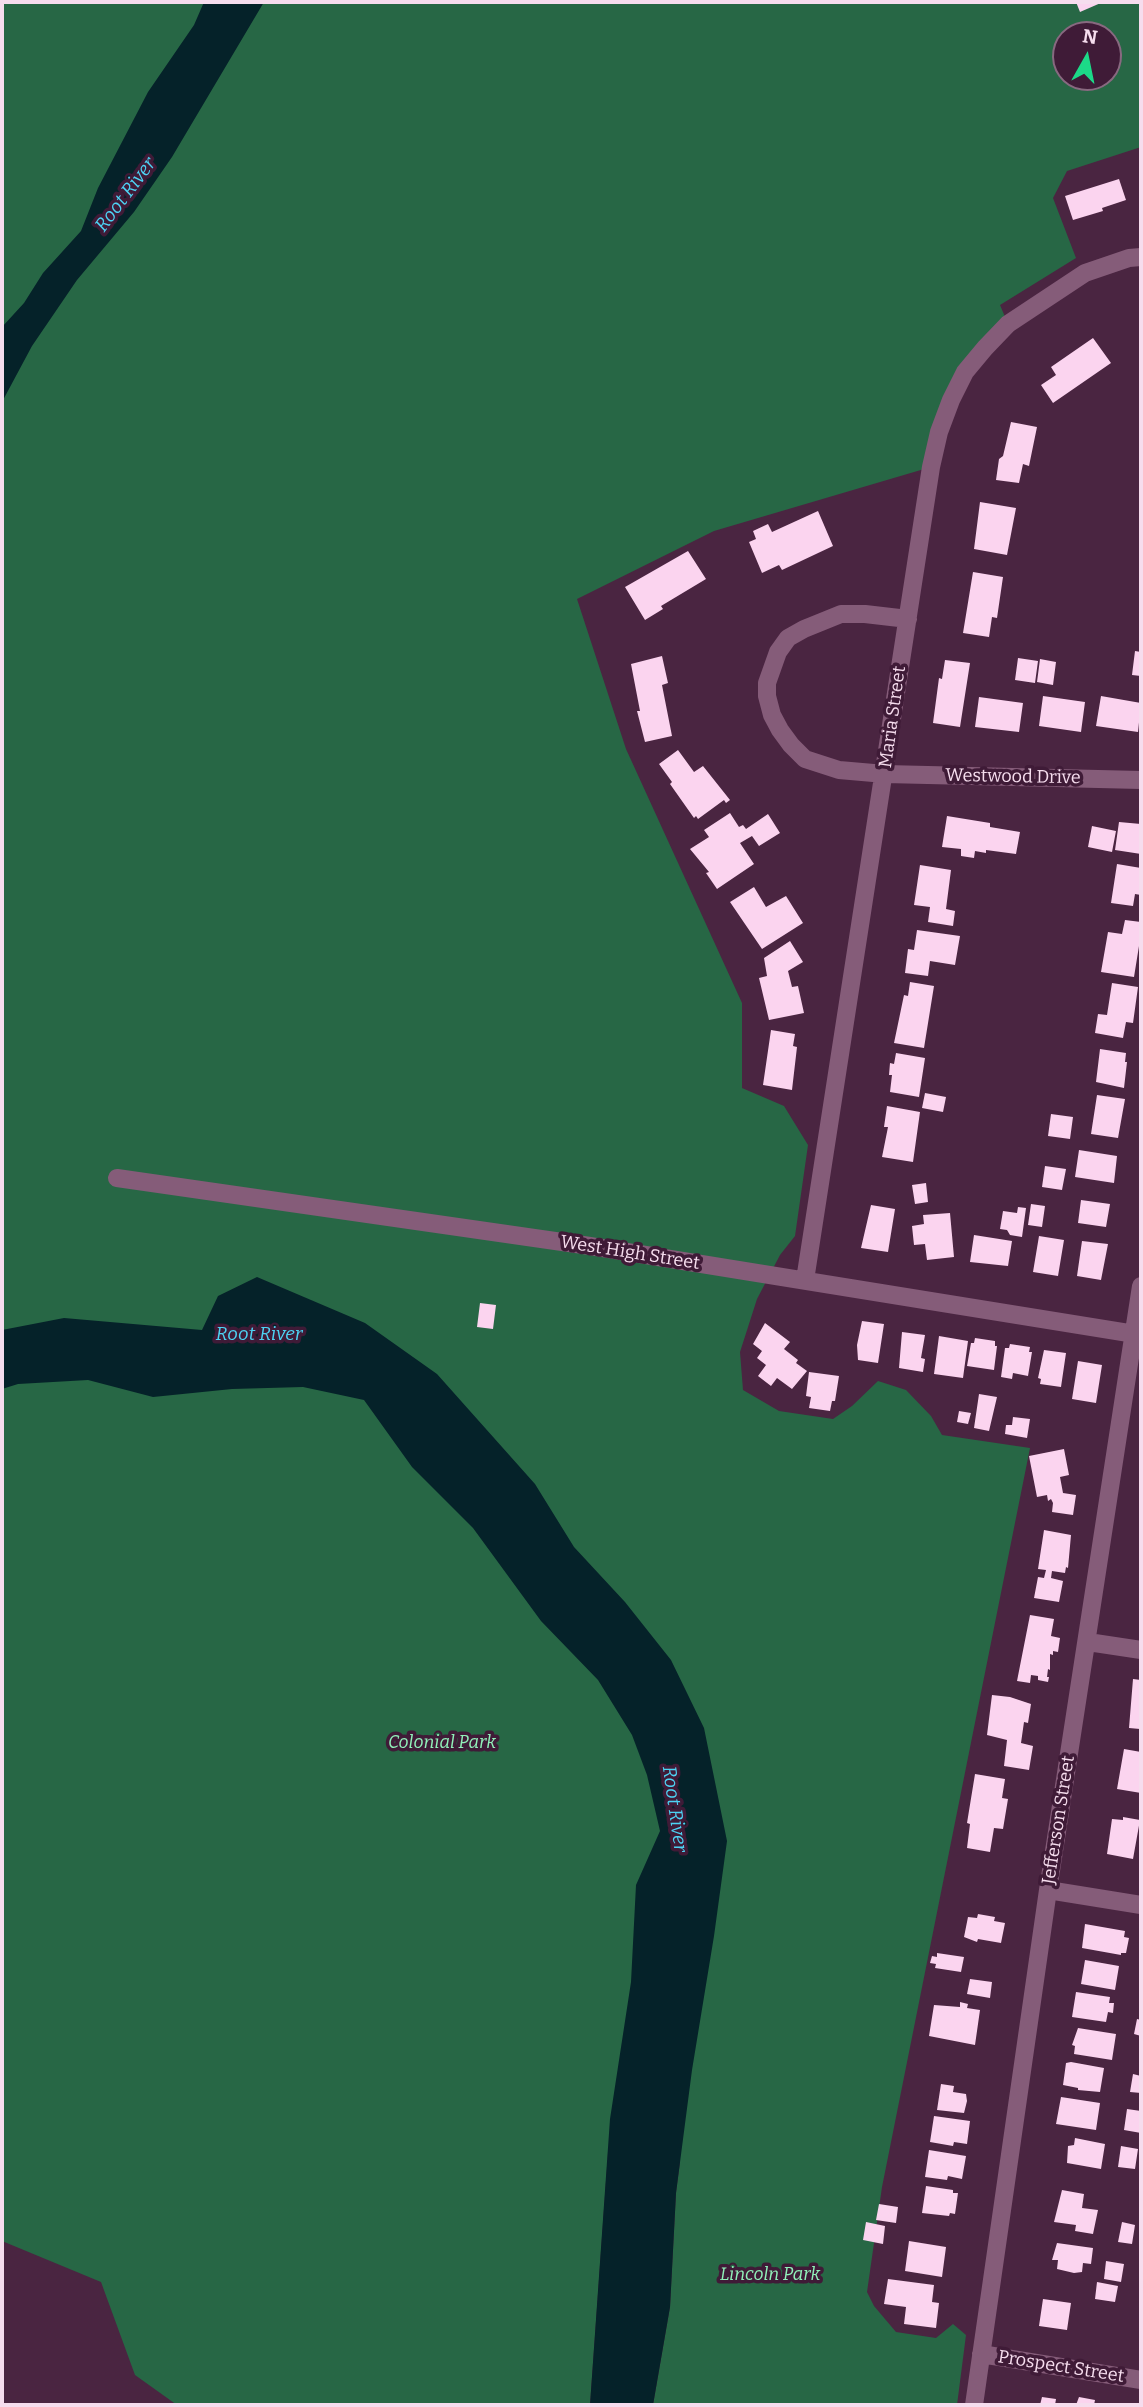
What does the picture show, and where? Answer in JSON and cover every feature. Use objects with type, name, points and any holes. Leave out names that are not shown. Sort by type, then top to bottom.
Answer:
[{"type":"street","name":"Maria Street","points":[[805,1280],[931,467],[939,432],[950,400],[965,372],[1008,324],[1085,273],[1129,258],[1141,257]]},
{"type":"street","points":[[885,774],[839,769],[805,759],[791,745],[772,715],[767,683],[778,652],[788,638],[822,620],[841,614],[908,619]]},
{"type":"street","name":"Westwood Drive","points":[[885,774],[1141,780]]},
{"type":"street","name":"West High Street","points":[[117,1178],[805,1280],[1138,1334]]},
{"type":"street","name":"Jefferson Street","points":[[974,2405],[1048,1890],[1138,1334],[1141,1286]]},
{"type":"street","points":[[1088,1642],[1141,1650]]},
{"type":"street","points":[[1048,1890],[1141,1905]]},
{"type":"street","name":"Prospect Street","points":[[981,2354],[1141,2380]]},
{"type":"green space","name":"Colonial Park","points":[[2,2],[1141,2],[1141,147],[1067,171],[1053,198],[1076,258],[1000,305],[1008,324],[965,372],[931,467],[714,531],[577,599],[626,749],[742,1003],[742,1088],[784,1106],[808,1145],[795,1236],[780,1255],[757,1299],[740,1352],[743,1390],[779,1411],[833,1419],[852,1406],[878,1381],[906,1390],[931,1416],[942,1435],[1030,1448],[882,2187],[867,2292],[874,2306],[896,2332],[936,2338],[953,2324],[966,2335],[957,2405],[653,2405],[670,2307],[680,2162],[608,2153],[590,2405],[177,2405],[135,2375],[101,2282],[2,2241]]},
{"type":"water","name":"Root River","points":[[204,2],[264,2],[172,157],[134,212],[77,280],[32,346],[2,402],[2,327],[24,303],[43,273],[81,231],[98,188],[148,92],[194,25]]},
{"type":"water","name":"Root River","points":[[257,1277],[365,1323],[437,1374],[535,1484],[574,1547],[625,1602],[671,1660],[704,1728],[727,1841],[692,2070],[676,2193],[670,2307],[653,2405],[590,2405],[610,2119],[631,1982],[636,1885],[660,1831],[647,1775],[632,1735],[598,1680],[541,1621],[473,1528],[412,1467],[364,1400],[303,1387],[232,1389],[153,1397],[88,1380],[18,1384],[2,1389],[2,1330],[64,1318],[202,1330],[218,1296]]},
{"type":"building","points":[[1076,2],[1103,2],[1080,12]]},
{"type":"building","points":[[1119,179],[1126,200],[1102,208],[1103,211],[1073,220],[1065,196]]},
{"type":"building","points":[[1093,338],[1111,363],[1053,403],[1041,385],[1056,375],[1051,367]]},
{"type":"building","points":[[1011,422],[1037,427],[1029,466],[1023,464],[1019,483],[996,480],[999,459],[1003,456]]},
{"type":"building","points":[[980,502],[1016,508],[1007,555],[974,549]]},
{"type":"building","points":[[818,511],[833,546],[782,570],[779,565],[762,573],[749,542],[756,539],[753,531],[768,524],[772,532]]},
{"type":"building","points":[[688,551],[706,579],[661,606],[663,609],[645,620],[625,587]]},
{"type":"building","points":[[973,572],[1003,577],[997,618],[992,617],[989,637],[963,633]]},
{"type":"building","points":[[1135,651],[1141,652],[1141,676],[1132,675]]},
{"type":"building","points":[[662,656],[668,683],[662,685],[672,736],[645,742],[637,711],[640,711],[631,664]]},
{"type":"building","points":[[1018,658],[1038,661],[1035,683],[1015,680]]},
{"type":"building","points":[[1040,659],[1056,662],[1053,685],[1037,682]]},
{"type":"building","points":[[945,660],[970,663],[960,727],[933,723],[939,678],[942,679]]},
{"type":"building","points":[[1043,696],[1085,702],[1081,732],[1039,726]]},
{"type":"building","points":[[1101,696],[1141,703],[1138,732],[1096,726]]},
{"type":"building","points":[[979,697],[1023,703],[1019,732],[975,727]]},
{"type":"building","points":[[678,750],[694,772],[703,766],[730,800],[726,803],[724,800],[698,819],[696,816],[694,818],[659,764]]},
{"type":"building","points":[[730,813],[739,827],[743,825],[746,829],[768,814],[780,833],[759,846],[752,836],[740,843],[754,864],[717,889],[706,873],[709,872],[690,849],[709,837],[704,830]]},
{"type":"building","points":[[947,816],[990,823],[990,827],[1020,832],[1016,854],[975,851],[974,858],[961,856],[961,849],[942,847]]},
{"type":"building","points":[[1119,822],[1141,824],[1141,854],[1115,850]]},
{"type":"building","points":[[1092,826],[1116,831],[1112,852],[1088,847]]},
{"type":"building","points":[[1117,864],[1141,868],[1141,895],[1135,894],[1133,906],[1111,903]]},
{"type":"building","points":[[920,865],[951,870],[946,909],[955,911],[953,926],[928,922],[930,907],[914,905]]},
{"type":"building","points":[[754,887],[766,907],[786,896],[803,923],[762,949],[730,902]]},
{"type":"building","points":[[1125,920],[1141,922],[1141,946],[1134,977],[1101,972],[1108,932],[1122,934]]},
{"type":"building","points":[[917,930],[960,936],[955,965],[930,961],[928,976],[905,973],[908,949],[914,950]]},
{"type":"building","points":[[790,941],[803,962],[788,971],[792,987],[798,986],[804,1013],[769,1020],[759,978],[767,976],[764,958]]},
{"type":"building","points":[[910,982],[934,986],[924,1048],[894,1043],[904,995],[908,996]]},
{"type":"building","points":[[1112,983],[1138,987],[1133,1023],[1126,1022],[1123,1038],[1095,1033],[1098,1014],[1107,1015]]},
{"type":"building","points":[[771,1030],[795,1034],[793,1046],[797,1047],[792,1090],[763,1085]]},
{"type":"building","points":[[1100,1049],[1126,1053],[1124,1088],[1096,1082]]},
{"type":"building","points":[[896,1053],[925,1058],[919,1097],[890,1092],[890,1063],[894,1064]]},
{"type":"building","points":[[925,1093],[946,1097],[943,1112],[922,1108]]},
{"type":"building","points":[[1097,1095],[1125,1099],[1118,1138],[1091,1134]]},
{"type":"building","points":[[887,1106],[920,1112],[913,1162],[882,1157],[888,1127],[884,1127]]},
{"type":"building","points":[[1051,1114],[1073,1117],[1070,1139],[1048,1136]]},
{"type":"building","points":[[1079,1150],[1117,1156],[1114,1183],[1075,1177]]},
{"type":"building","points":[[1045,1166],[1066,1169],[1062,1190],[1042,1187]]},
{"type":"building","points":[[926,1183],[928,1202],[915,1204],[912,1185]]},
{"type":"building","points":[[1081,1200],[1110,1204],[1106,1227],[1078,1223]]},
{"type":"building","points":[[1031,1204],[1045,1206],[1042,1227],[1028,1225]]},
{"type":"building","points":[[871,1205],[895,1209],[888,1252],[861,1248]]},
{"type":"building","points":[[1018,1207],[1026,1208],[1022,1237],[1010,1235],[1007,1230],[1000,1229],[1003,1211],[1017,1213]]},
{"type":"building","points":[[950,1213],[954,1257],[927,1260],[925,1244],[914,1245],[912,1226],[924,1224],[923,1215]]},
{"type":"building","points":[[974,1235],[1012,1241],[1008,1266],[970,1262]]},
{"type":"building","points":[[1039,1236],[1064,1240],[1058,1276],[1033,1272]]},
{"type":"building","points":[[1082,1241],[1108,1244],[1101,1280],[1077,1276]]},
{"type":"building","points":[[480,1303],[496,1305],[493,1329],[477,1327]]},
{"type":"building","points":[[862,1321],[884,1324],[878,1363],[858,1360],[857,1345]]},
{"type":"building","points":[[765,1323],[790,1342],[784,1349],[807,1371],[792,1389],[777,1378],[771,1386],[758,1376],[766,1365],[757,1358],[762,1351],[753,1344]]},
{"type":"building","points":[[902,1332],[925,1335],[921,1358],[925,1359],[923,1372],[899,1368]]},
{"type":"building","points":[[939,1336],[968,1341],[963,1378],[934,1374]]},
{"type":"building","points":[[975,1338],[995,1341],[997,1346],[994,1370],[967,1366],[971,1343],[974,1343]]},
{"type":"building","points":[[1010,1344],[1030,1347],[1029,1352],[1032,1352],[1028,1376],[1013,1373],[1012,1379],[1001,1377],[1005,1348],[1009,1348]]},
{"type":"building","points":[[1044,1350],[1066,1353],[1061,1387],[1040,1384],[1041,1379],[1038,1378]]},
{"type":"building","points":[[1078,1361],[1102,1365],[1096,1403],[1072,1399]]},
{"type":"building","points":[[809,1372],[839,1376],[835,1401],[832,1401],[830,1411],[809,1408],[811,1397],[806,1396]]},
{"type":"building","points":[[979,1394],[997,1397],[989,1431],[974,1428]]},
{"type":"building","points":[[959,1411],[971,1413],[968,1424],[957,1422]]},
{"type":"building","points":[[1013,1417],[1030,1419],[1027,1438],[1005,1434],[1006,1425],[1012,1425]]},
{"type":"building","points":[[1064,1449],[1069,1475],[1060,1477],[1063,1493],[1076,1495],[1073,1515],[1052,1512],[1053,1503],[1051,1499],[1048,1501],[1047,1495],[1037,1497],[1029,1456]]},
{"type":"building","points":[[1044,1530],[1071,1535],[1068,1568],[1066,1567],[1065,1573],[1052,1571],[1051,1578],[1063,1581],[1059,1602],[1034,1598],[1038,1577],[1044,1578],[1046,1570],[1038,1569]]},
{"type":"building","points":[[1030,1615],[1054,1619],[1051,1636],[1060,1638],[1058,1652],[1053,1651],[1053,1655],[1050,1654],[1048,1682],[1031,1675],[1030,1683],[1017,1681]]},
{"type":"building","points":[[1133,1679],[1141,1680],[1140,1729],[1129,1728]]},
{"type":"building","points":[[992,1695],[1031,1704],[1028,1723],[1024,1722],[1021,1743],[1033,1746],[1029,1770],[1004,1766],[1007,1740],[987,1735]]},
{"type":"building","points":[[1124,1749],[1141,1752],[1141,1793],[1117,1789]]},
{"type":"building","points":[[975,1774],[1005,1779],[1002,1798],[1008,1799],[1003,1829],[994,1828],[990,1852],[967,1848],[970,1824],[967,1823]]},
{"type":"building","points":[[1123,1817],[1140,1820],[1133,1859],[1107,1854],[1112,1819],[1123,1820]]},
{"type":"building","points":[[978,1914],[995,1917],[994,1921],[1005,1923],[1001,1943],[978,1939],[977,1942],[964,1937],[968,1917],[977,1918]]},
{"type":"building","points":[[1085,1924],[1125,1931],[1124,1937],[1129,1938],[1126,1953],[1121,1955],[1082,1948]]},
{"type":"building","points":[[937,1953],[964,1957],[961,1972],[935,1968],[936,1964],[930,1963],[932,1956],[937,1957]]},
{"type":"building","points":[[1085,1960],[1119,1966],[1115,1990],[1081,1984]]},
{"type":"building","points":[[970,1979],[992,1982],[990,1998],[967,1994]]},
{"type":"building","points":[[1076,1992],[1110,1997],[1109,2003],[1114,2003],[1113,2013],[1108,2012],[1106,2022],[1072,2017]]},
{"type":"building","points":[[960,2002],[968,2004],[967,2008],[980,2010],[975,2045],[929,2036],[934,2005],[960,2007]]},
{"type":"building","points":[[1137,2019],[1141,2020],[1141,2036],[1134,2034]]},
{"type":"building","points":[[1078,2028],[1116,2034],[1112,2060],[1074,2054],[1075,2046],[1072,2045]]},
{"type":"building","points":[[1066,2063],[1104,2068],[1100,2092],[1078,2090],[1063,2085]]},
{"type":"building","points":[[1133,2074],[1141,2076],[1141,2093],[1130,2092]]},
{"type":"building","points":[[941,2084],[954,2086],[953,2092],[966,2094],[964,2113],[937,2110]]},
{"type":"building","points":[[1061,2097],[1100,2103],[1096,2130],[1056,2124]]},
{"type":"building","points":[[1127,2109],[1141,2111],[1141,2133],[1124,2130]]},
{"type":"building","points":[[934,2116],[970,2121],[967,2144],[954,2142],[953,2146],[930,2142]]},
{"type":"building","points":[[1075,2138],[1105,2144],[1101,2169],[1067,2163],[1068,2146],[1074,2145]]},
{"type":"building","points":[[1121,2146],[1138,2149],[1135,2169],[1118,2167]]},
{"type":"building","points":[[929,2150],[966,2156],[962,2179],[948,2176],[947,2180],[925,2177]]},
{"type":"building","points":[[926,2186],[958,2193],[955,2214],[950,2213],[949,2216],[922,2213]]},
{"type":"building","points":[[1062,2190],[1084,2194],[1082,2208],[1098,2210],[1093,2234],[1075,2231],[1076,2225],[1054,2222]]},
{"type":"building","points":[[879,2204],[898,2207],[896,2223],[876,2220]]},
{"type":"building","points":[[866,2222],[885,2226],[883,2244],[863,2240]]},
{"type":"building","points":[[1122,2222],[1135,2225],[1132,2244],[1118,2242]]},
{"type":"building","points":[[909,2241],[946,2247],[942,2277],[905,2271]]},
{"type":"building","points":[[1057,2243],[1093,2248],[1091,2264],[1083,2263],[1082,2272],[1057,2269],[1058,2260],[1052,2260]]},
{"type":"building","points":[[1106,2261],[1124,2264],[1121,2282],[1104,2279]]},
{"type":"building","points":[[888,2279],[934,2285],[932,2302],[939,2303],[936,2328],[904,2324],[906,2307],[884,2304]]},
{"type":"building","points":[[1097,2282],[1118,2286],[1115,2302],[1095,2299]]},
{"type":"building","points":[[1043,2299],[1071,2303],[1067,2330],[1039,2326]]},
{"type":"building","points":[[1042,2397],[1056,2399],[1055,2405],[1040,2405]]},
{"type":"building","points":[[1079,2397],[1095,2400],[1094,2405],[1076,2405]]},
{"type":"park label","name":"Lincoln Park","points":[[770,2275]]}]
